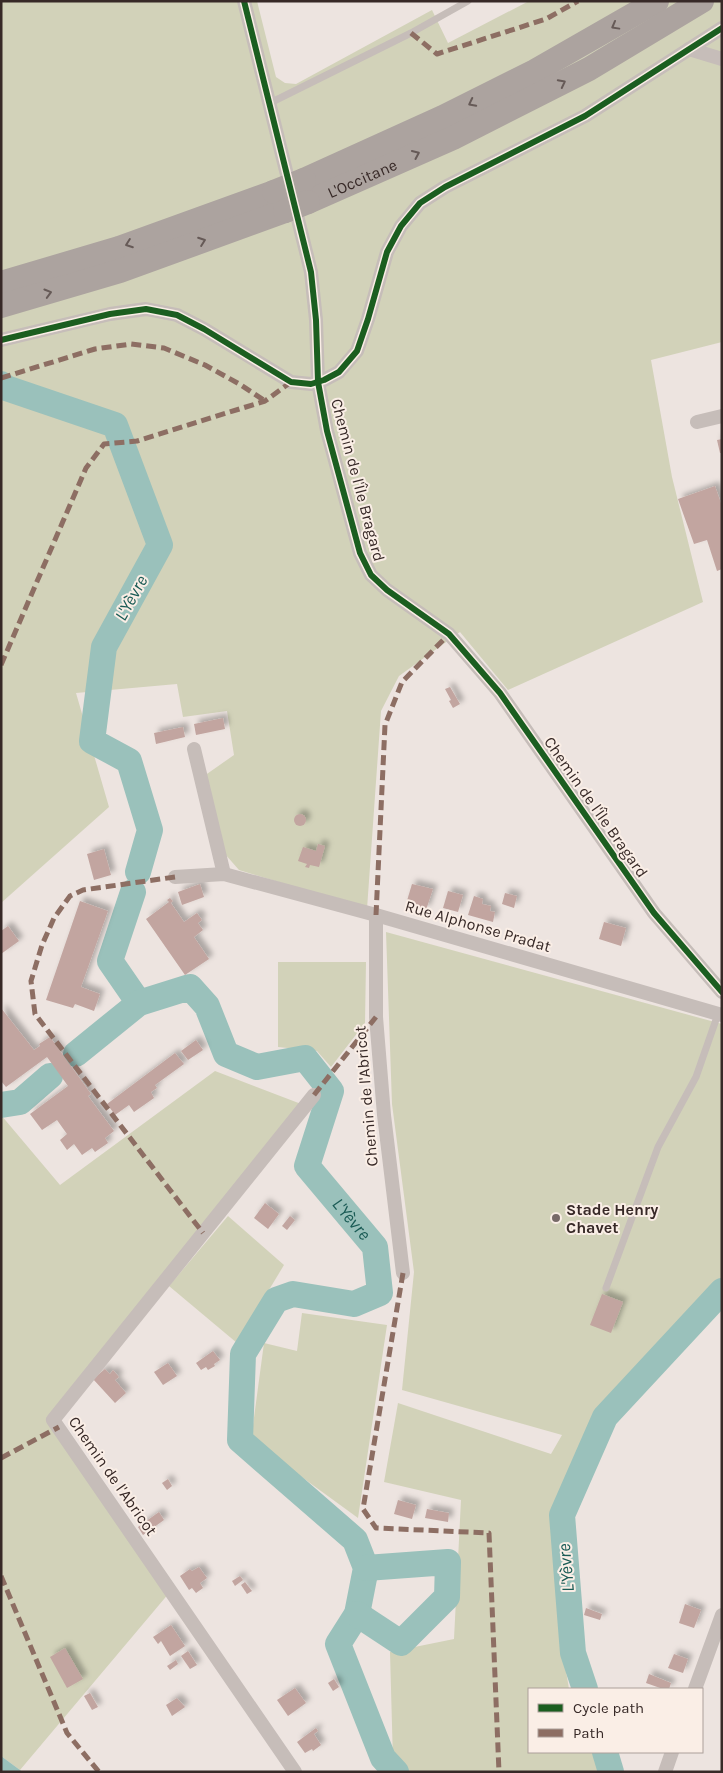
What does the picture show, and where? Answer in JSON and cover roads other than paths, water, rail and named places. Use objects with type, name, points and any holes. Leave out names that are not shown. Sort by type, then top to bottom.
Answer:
[{"type":"highway","name":"L'Occitane","points":[[306,191],[443,117],[527,76],[657,1]]},
{"type":"highway","name":"L'Occitane","points":[[1,306],[120,271],[279,201],[452,138],[580,73],[702,1]]},
{"type":"highway","name":"L'Occitane","points":[[1,283],[279,201]]},
{"type":"street","name":"Chemin de l'Île Bragard","points":[[244,1],[311,272],[316,320],[318,382],[327,431],[360,553],[371,575],[387,590],[449,634],[500,693],[654,913],[722,992]]},
{"type":"street","points":[[1,340],[110,314],[146,309],[177,315],[204,329],[291,382],[311,384],[318,382],[339,372],[357,351],[387,252],[401,226],[420,203],[445,188],[585,116],[722,28]]},
{"type":"street","points":[[689,49],[722,59]]},
{"type":"street","points":[[698,422],[722,416]]},
{"type":"street","points":[[194,750],[224,874]]},
{"type":"street","name":"Rue Alphonse Pradat","points":[[175,877],[224,874],[376,915],[720,1014]]},
{"type":"street","name":"Chemin de l'Abricot","points":[[376,915],[376,1017],[384,1115],[403,1273]]},
{"type":"street","name":"Chemin de l'Abricot","points":[[295,1772],[53,1420],[314,1095]]},
{"type":"street","points":[[695,1688],[722,1614]]},
{"type":"street","points":[[665,1772],[672,1753]]},
{"type":"lane","points":[[270,103],[411,33],[468,1]]},
{"type":"lane","points":[[606,1288],[658,1147],[696,1077],[720,1014]]},
{"type":"water","points":[[1,1756],[20,1770],[22,1772],[1,1772]]},
{"type":"waterway","name":"L'Yèvre","points":[[1,384],[6,388],[115,425],[160,545],[104,647],[92,741],[129,761],[150,830],[138,872]]},
{"type":"waterway","name":"L'Yèvre","points":[[133,892],[110,961],[139,1003]]},
{"type":"waterway","name":"L'Yèvre","points":[[76,1054],[139,1003],[190,987],[207,1006],[226,1054],[257,1067],[305,1058],[331,1091],[307,1166],[375,1247],[380,1293],[354,1304],[293,1294],[276,1300],[243,1354],[240,1440],[355,1540],[366,1568],[357,1614],[338,1644],[383,1758],[396,1772]]},
{"type":"waterway","name":"L'Yèvre","points":[[1,1105],[20,1102],[50,1076]]},
{"type":"waterway","name":"L'Yèvre","points":[[585,1688],[573,1653],[562,1515],[605,1417],[722,1291]]},
{"type":"waterway","name":"L'Yèvre","points":[[357,1614],[401,1643],[447,1597],[448,1562],[366,1568]]},
{"type":"waterway","name":"L'Yèvre","points":[[605,1753],[611,1772]]},
{"type":"place","name":"Stade Henry Chavet","points":[[556,1218]]}]
